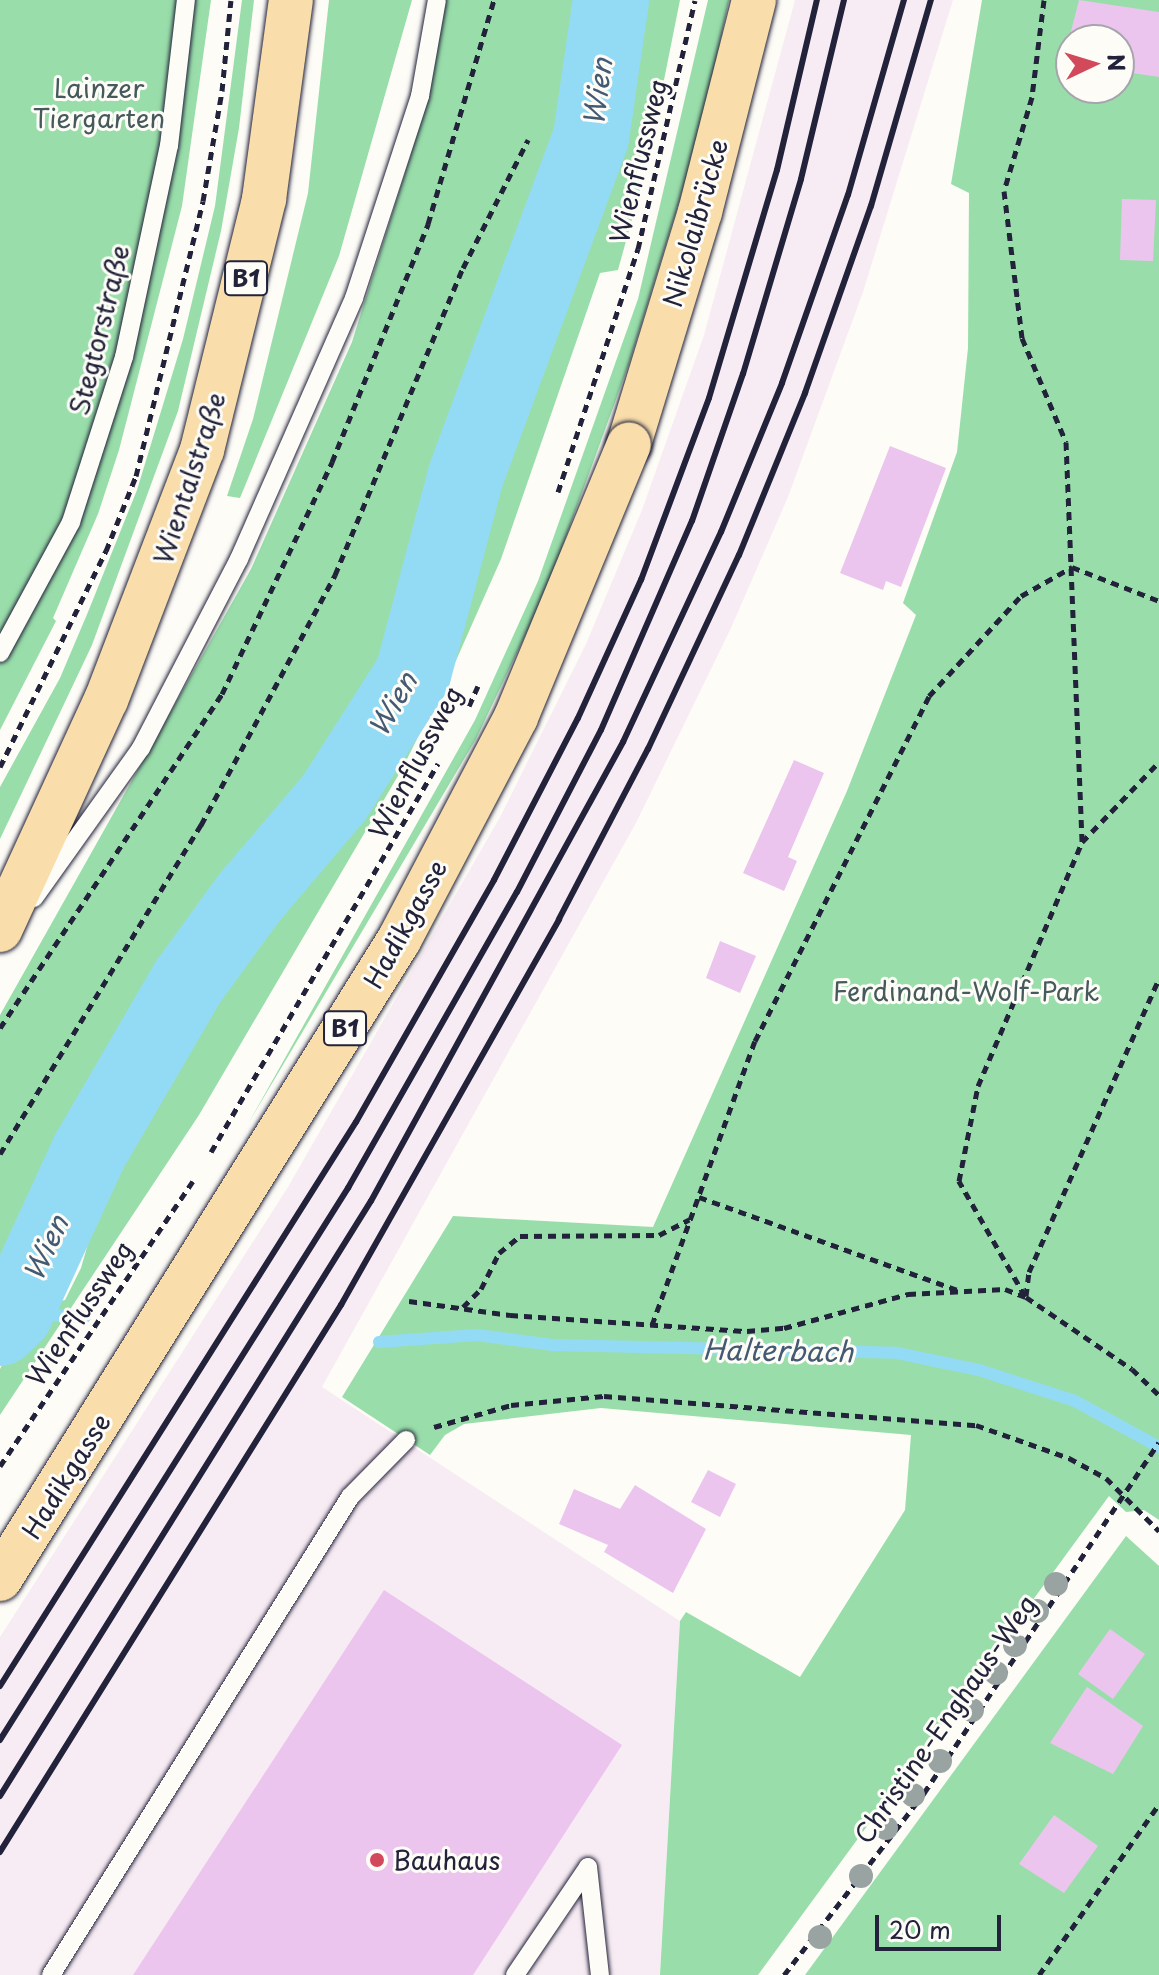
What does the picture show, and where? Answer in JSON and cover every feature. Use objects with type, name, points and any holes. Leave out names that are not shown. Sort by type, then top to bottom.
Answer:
[{"type":"main road","name":"Wientalstraße","points":[[0,930],[106,700],[202,450],[264,199],[291,0]]},
{"type":"main road","name":"Nikolaibrücke","points":[[629,444],[700,212],[754,0]]},
{"type":"main road","name":"Hadikgasse","points":[[0,1579],[399,940],[516,717],[629,444]]},
{"type":"lane","name":"Stegtorstraße","points":[[0,653],[71,522],[124,357],[169,146],[186,0]]},
{"type":"lane","points":[[0,946],[141,748],[239,559],[354,298],[420,96],[437,0]]},
{"type":"lane","points":[[51,1975],[350,1497],[406,1440]]},
{"type":"lane","points":[[515,1975],[588,1867],[600,1975]]},
{"type":"path","name":"Wienflussweg","points":[[554,503],[638,249],[695,0]]},
{"type":"path","points":[[1044,0],[1032,97],[1004,191],[1022,338],[1066,442],[1082,842]]},
{"type":"path","points":[[0,1154],[201,825],[335,575],[463,268],[528,140]]},
{"type":"path","points":[[1072,567],[1159,601]]},
{"type":"path","points":[[652,1325],[755,1041],[929,696],[1021,596],[1072,567]]},
{"type":"path","name":"Wienflussweg","points":[[467,710],[485,671]]},
{"type":"path","name":"Wienflussweg","points":[[0,1466],[194,1179],[297,1013],[446,750]]},
{"type":"path","points":[[1026,1297],[959,1181],[978,1086],[1082,842],[1159,762]]},
{"type":"path","points":[[1026,1297],[1029,1272],[1159,979]]},
{"type":"path","points":[[699,1197],[963,1292]]},
{"type":"path","points":[[462,1308],[481,1289],[499,1253],[520,1236],[659,1235],[691,1219]]},
{"type":"path","points":[[409,1301],[652,1325],[784,1328],[908,1294],[1005,1289],[1026,1297],[1132,1369],[1159,1395]]},
{"type":"path","points":[[406,1440],[472,1414],[604,1396],[976,1425],[1069,1458],[1125,1493],[1159,1531]]},
{"type":"path","name":"Christine-Enghaus-Weg","points":[[784,1975],[924,1793],[1159,1442]]},
{"type":"path","points":[[1039,1975],[1159,1804]]},
{"type":"shaded area","points":[[795,0],[953,0],[863,292],[788,497],[731,628],[637,821],[322,1387],[680,1621],[660,1975],[0,1975],[0,1637],[288,1187],[500,817],[586,644],[642,510],[704,335]]},
{"type":"green space","name":"Lainzer Tiergarten","points":[[0,0],[211,0],[182,206],[119,450],[98,514],[53,618],[56,621],[0,730]]},
{"type":"green space","points":[[242,0],[254,0],[239,128],[221,231],[178,411],[92,645],[0,839],[0,787],[60,678],[88,612],[137,490],[183,339],[215,206]]},
{"type":"green space","points":[[329,0],[412,0],[339,256],[240,498],[227,496],[253,419],[308,193]]},
{"type":"green space","points":[[446,0],[594,0],[568,137],[415,550],[408,632],[395,675],[298,817],[266,825],[160,972],[79,1122],[18,1261],[0,1287],[0,1015],[251,569],[352,342],[410,157]]},
{"type":"green space","points":[[641,0],[680,0],[658,110],[650,114],[636,176],[642,183],[618,270],[600,273],[501,559],[454,665],[402,769],[199,1115],[0,1415],[0,1369],[30,1308],[65,1300],[81,1268],[111,1163],[307,846],[341,842],[423,704],[454,572],[485,478],[503,459],[506,423],[539,332],[559,318],[602,190],[621,118],[624,77],[619,50],[635,29]]},
{"type":"green space","points":[[708,0],[729,0],[700,134],[629,364],[545,594],[476,739],[248,1124],[475,720],[538,581],[638,299]]},
{"type":"green space","name":"Ferdinand-Wolf-Park","points":[[982,0],[1159,0],[1159,1520],[1144,1510],[1126,1512],[1109,1496],[758,1975],[660,1975],[680,1621],[686,1612],[800,1677],[905,1510],[911,1435],[601,1408],[464,1424],[445,1435],[430,1455],[342,1397],[453,1216],[653,1227],[847,791],[916,615],[903,603],[957,452],[968,348],[969,193],[951,184]]},
{"type":"green space","points":[[1126,1536],[1159,1566],[1159,1975],[805,1975]]},
{"type":"building","points":[[1079,0],[1159,12],[1159,77],[1135,73],[1135,24],[1073,24]]},
{"type":"building","points":[[1122,199],[1156,200],[1153,261],[1120,260]]},
{"type":"building","points":[[890,446],[946,468],[901,587],[886,581],[883,590],[840,573]]},
{"type":"building","points":[[794,760],[824,773],[788,857],[797,861],[784,891],[743,873]]},
{"type":"building","points":[[720,941],[756,956],[740,993],[706,978]]},
{"type":"building","points":[[708,1470],[736,1484],[720,1517],[691,1502]]},
{"type":"building","points":[[635,1485],[706,1529],[673,1593],[604,1552],[608,1545],[559,1524],[574,1489],[620,1509]]},
{"type":"building","name":"Bauhaus","points":[[384,1590],[622,1745],[473,1975],[133,1975]]},
{"type":"building","points":[[1110,1629],[1145,1654],[1113,1699],[1078,1674]]},
{"type":"building","points":[[1087,1687],[1143,1726],[1113,1774],[1050,1743]]},
{"type":"building","points":[[1054,1815],[1098,1846],[1064,1893],[1019,1864]]},
{"type":"waterway","name":"Wien","points":[[0,1328],[15,1313],[89,1152],[188,982],[249,898],[334,798],[413,674],[466,475],[591,137],[611,0]]},
{"type":"waterway","name":"Halterbach","points":[[15,1313],[85,1317]]},
{"type":"waterway","name":"Halterbach","points":[[379,1342],[477,1335],[552,1345],[897,1353],[979,1370],[1075,1401],[1159,1447]]},
{"type":"railway","points":[[0,1686],[356,1122],[494,880],[578,718],[641,580],[709,398],[777,170],[817,0]]},
{"type":"railway","points":[[0,1740],[348,1188],[517,892],[601,730],[692,521],[743,374],[801,179],[844,0]]},
{"type":"railway","points":[[0,1796],[371,1201],[623,742],[721,532],[782,383],[848,195],[904,0]]},
{"type":"railway","points":[[0,1852],[341,1305],[559,919],[648,749],[739,555],[805,393],[871,206],[931,0]]},
{"type":"place","name":"Bauhaus","points":[[377,1860]]}]
